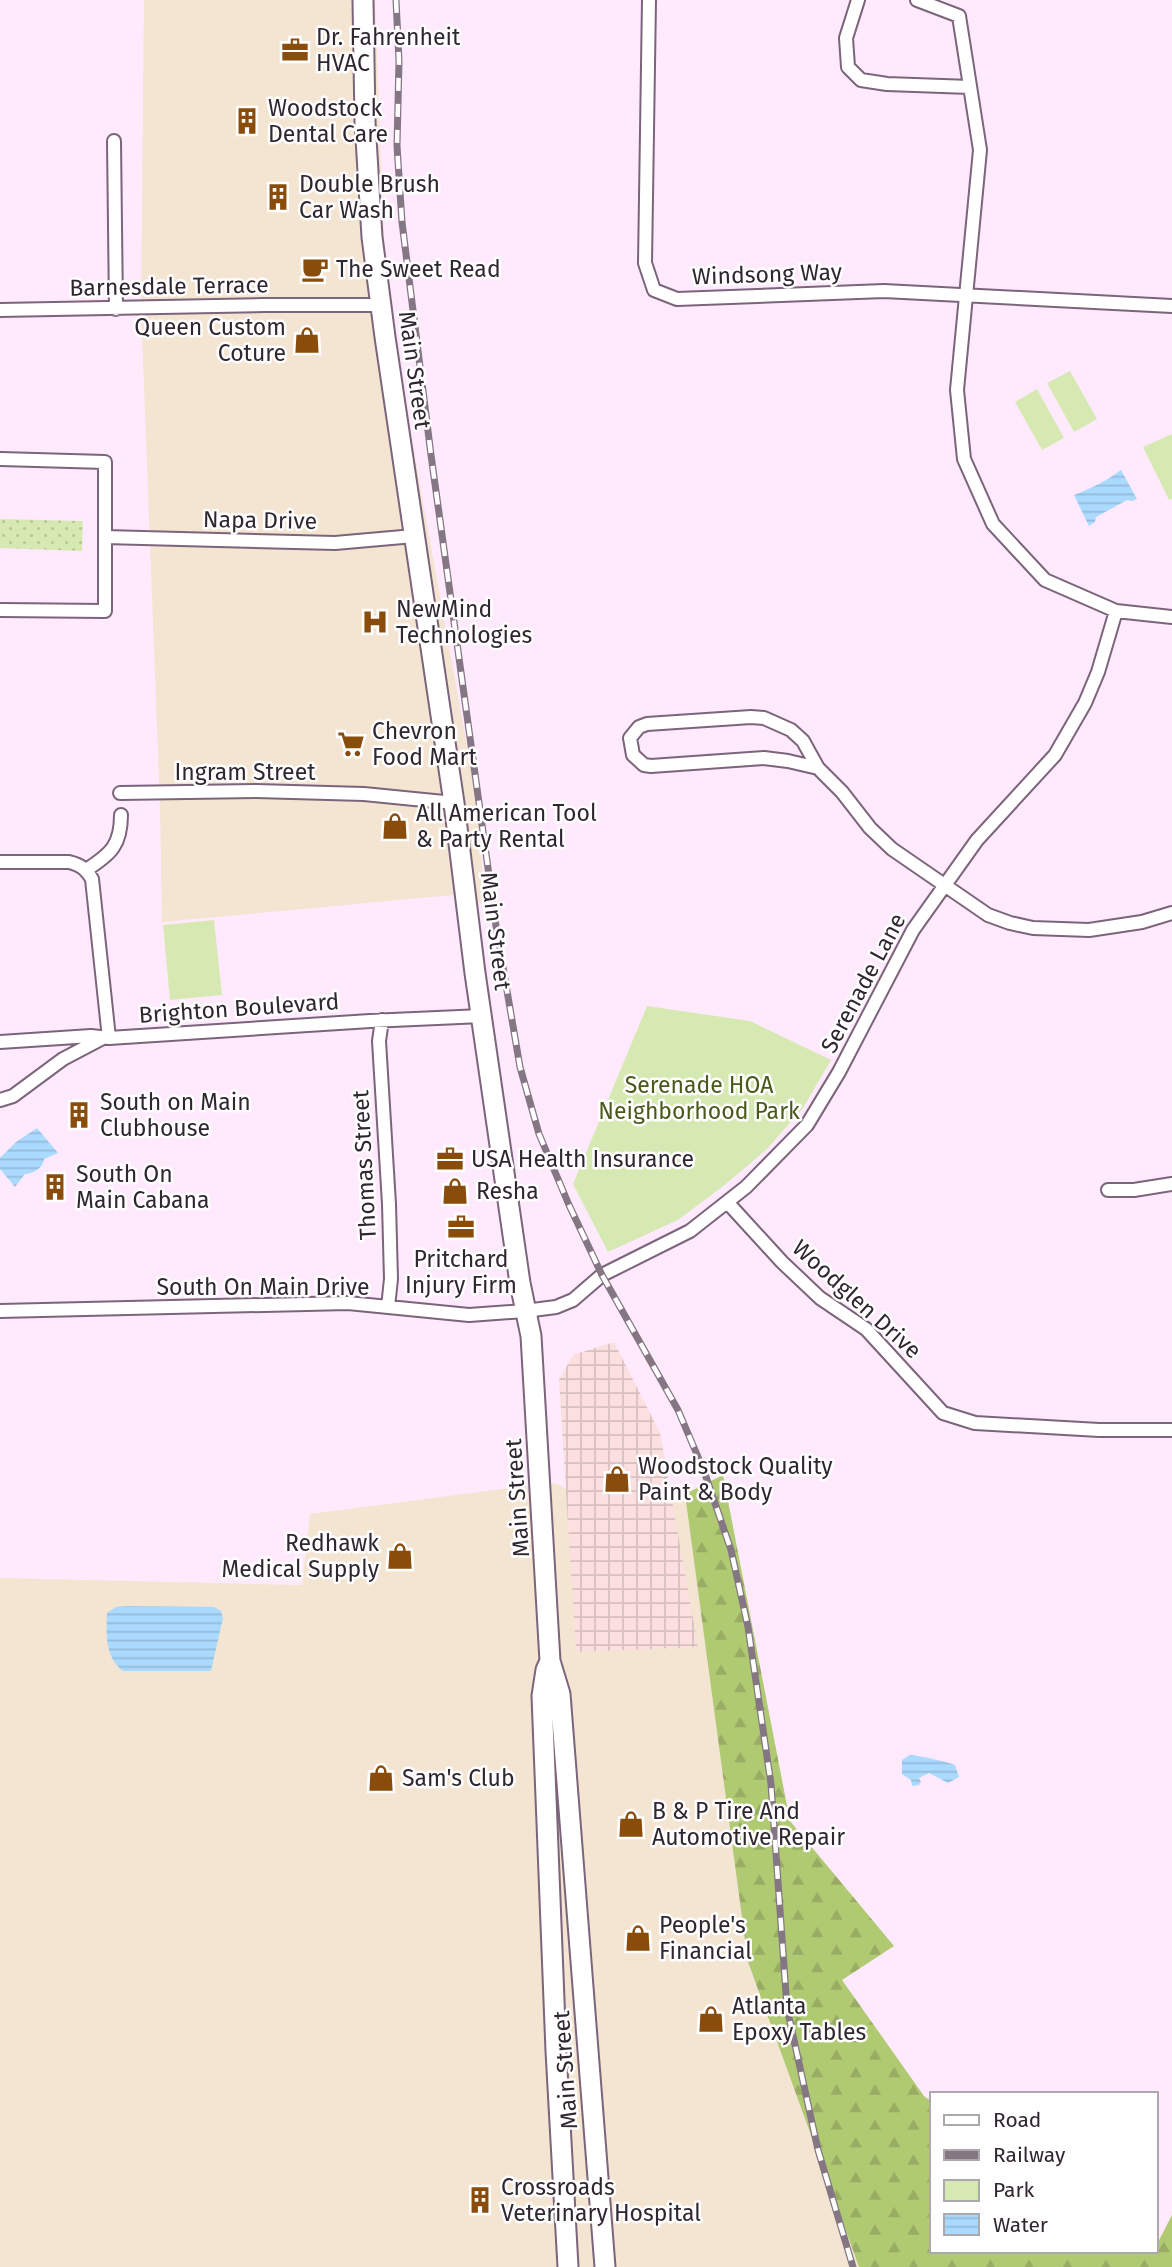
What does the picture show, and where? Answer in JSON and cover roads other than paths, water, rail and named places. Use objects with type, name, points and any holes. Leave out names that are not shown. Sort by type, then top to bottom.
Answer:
[{"type":"main road","name":"Main Street","points":[[363,0],[368,196],[381,305],[454,803],[482,1016],[525,1311],[531,1336],[550,1661],[560,1694],[605,2267]]},
{"type":"main road","name":"Main Street","points":[[550,1661],[542,1696],[556,2051],[568,2267]]},
{"type":"street","name":"Windsong Way","points":[[649,0],[645,263],[654,290],[677,299],[884,291],[1172,306]]},
{"type":"street","points":[[858,0],[846,38],[848,68],[862,80],[887,85],[970,87]]},
{"type":"street","points":[[917,0],[959,16],[980,150],[957,390],[964,459],[993,524],[1045,580],[1116,611],[1172,617]]},
{"type":"street","points":[[114,141],[116,309]]},
{"type":"street","name":"Barnesdale Terrace","points":[[0,310],[381,305]]},
{"type":"street","points":[[1,459],[105,463],[105,611],[1,610]]},
{"type":"street","name":"Napa Drive","points":[[105,537],[335,543],[414,536]]},
{"type":"street","name":"Serenade Lane","points":[[525,1311],[556,1307],[573,1300],[602,1275],[690,1231],[728,1203],[807,1125],[839,1072],[899,953],[943,886],[977,840],[1055,755],[1085,703],[1098,672],[1116,611]]},
{"type":"street","points":[[818,768],[765,758],[644,765],[633,755],[630,738],[639,727],[647,724],[765,718],[791,730],[803,741],[818,768],[892,849],[988,915],[1032,928],[1059,930],[1115,928],[1172,913]]},
{"type":"street","name":"Ingram Street","points":[[120,793],[270,791],[364,794],[454,803]]},
{"type":"street","points":[[86,870],[102,860],[119,840],[121,815]]},
{"type":"street","points":[[0,862],[69,862],[86,870],[92,879],[105,1039],[63,1059],[13,1096],[0,1100]]},
{"type":"street","name":"Brighton Boulevard","points":[[0,1042],[90,1036],[105,1039],[482,1016]]},
{"type":"street","name":"Thomas Street","points":[[382,1020],[379,1041],[390,1254],[388,1307]]},
{"type":"street","points":[[1108,1190],[1134,1190],[1172,1184]]},
{"type":"street","name":"Woodglen Drive","points":[[728,1203],[782,1262],[820,1297],[866,1329],[943,1413],[975,1423],[1099,1430],[1172,1430]]},
{"type":"street","name":"South On Main Drive","points":[[0,1311],[348,1303],[470,1315],[525,1311]]},
{"type":"water","points":[[1121,470],[1137,499],[1127,500],[1096,517],[1095,522],[1089,526],[1074,495]]},
{"type":"water","points":[[37,1128],[58,1153],[44,1159],[38,1170],[25,1174],[15,1187],[0,1169],[0,1158],[16,1142]]},
{"type":"water","points":[[116,1607],[214,1607],[221,1611],[223,1618],[211,1671],[123,1671],[117,1666],[110,1652],[107,1613]]},
{"type":"water","points":[[910,1755],[955,1765],[959,1777],[948,1783],[929,1773],[919,1778],[919,1785],[912,1786],[911,1780],[902,1774],[902,1760]]},
{"type":"railway","points":[[396,0],[399,61],[397,146],[402,222],[496,926],[520,1067],[539,1134],[569,1205],[602,1275],[678,1410],[704,1471],[731,1550],[748,1627],[771,1784],[787,2008],[818,2150],[853,2267]]},
{"type":"place","name":"Dr. Fahrenheit HVAC","points":[[295,50]]},
{"type":"place","name":"Woodstock Dental Care","points":[[247,121]]},
{"type":"place","name":"Double Brush Car Wash","points":[[278,197]]},
{"type":"place","name":"The Sweet Read","points":[[315,269]]},
{"type":"place","name":"Queen Custom Coture","points":[[307,340]]},
{"type":"place","name":"NewMind Technologies","points":[[375,622]]},
{"type":"place","name":"Chevron Food Mart","points":[[351,744]]},
{"type":"place","name":"All American Tool & Party Rental","points":[[395,826]]},
{"type":"place","name":"South on Main Clubhouse","points":[[79,1115]]},
{"type":"place","name":"USA Health Insurance","points":[[450,1159]]},
{"type":"place","name":"South On Main Cabana","points":[[55,1187]]},
{"type":"place","name":"Resha","points":[[455,1191]]},
{"type":"place","name":"Pritchard Injury Firm","points":[[461,1227]]},
{"type":"place","name":"Woodstock Quality Paint & Body","points":[[617,1479]]},
{"type":"place","name":"Redhawk Medical Supply","points":[[400,1556]]},
{"type":"place","name":"Sam's Club","points":[[381,1778]]},
{"type":"place","name":"B & P Tire And Automotive Repair","points":[[631,1824]]},
{"type":"place","name":"People's Financial","points":[[638,1938]]},
{"type":"place","name":"Atlanta Epoxy Tables","points":[[711,2019]]},
{"type":"place","name":"Crossroads Veterinary Hospital","points":[[480,2200]]},
{"type":"park label","name":"Serenade HOA Neighborhood Park","points":[[699,1098]]}]
